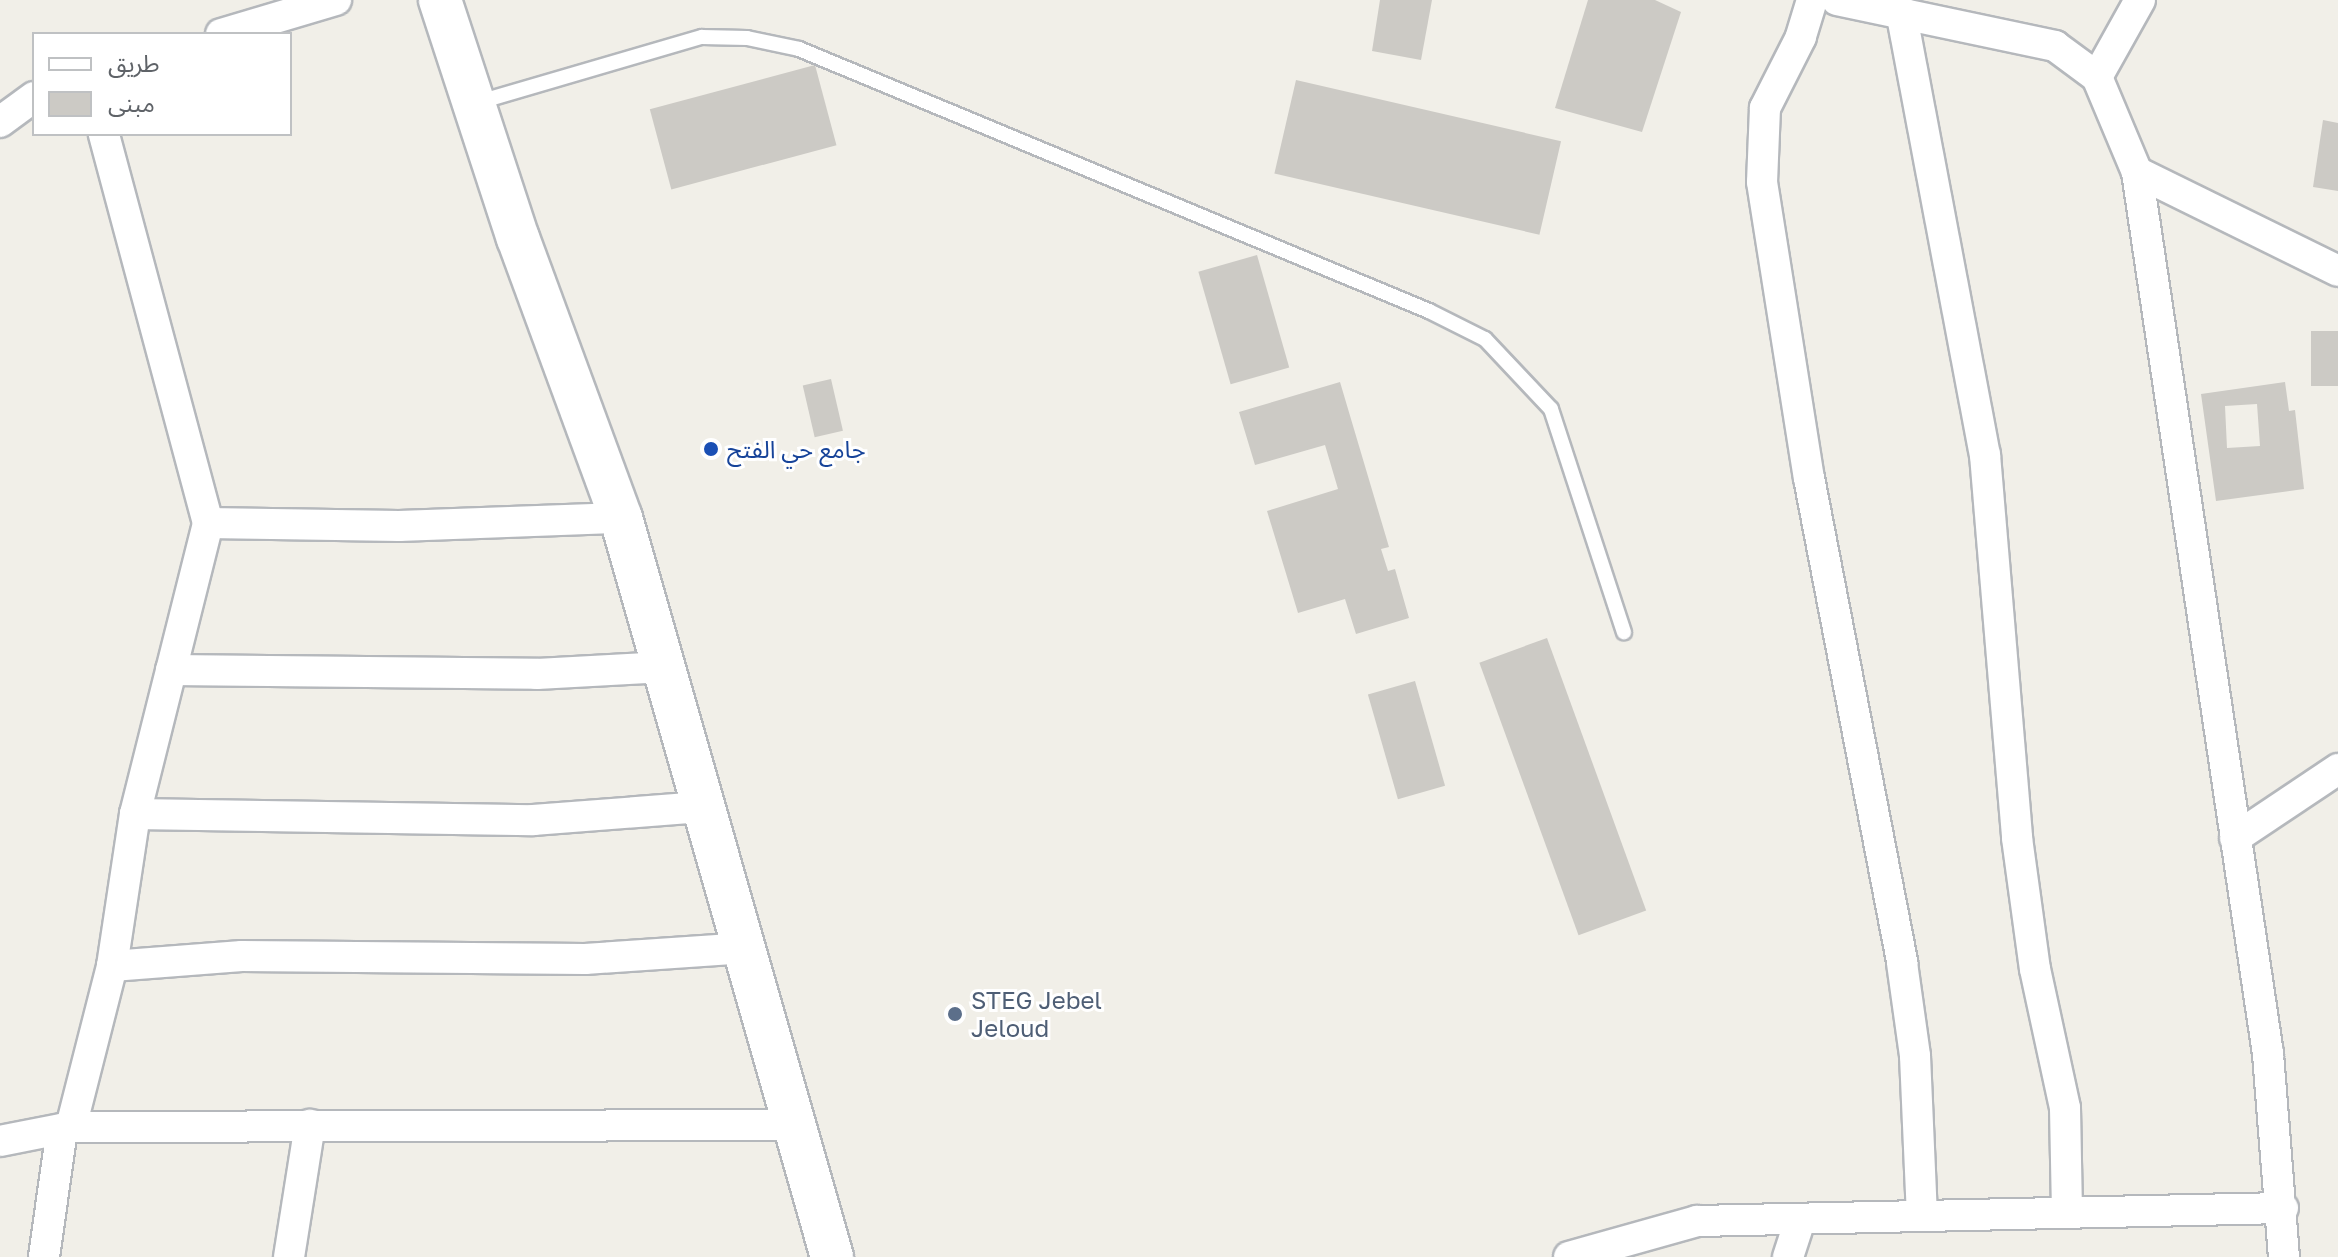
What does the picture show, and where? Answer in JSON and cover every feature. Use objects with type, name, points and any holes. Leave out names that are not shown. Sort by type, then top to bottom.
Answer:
[{"type":"main road","points":[[440,0],[518,238],[621,518],[702,807],[747,948],[793,1125],[832,1257]]},
{"type":"street","points":[[228,32],[336,0]]},
{"type":"street","points":[[1812,0],[1801,37],[1765,108],[1762,182],[1809,478],[1902,963],[1915,1056],[1922,1216]]},
{"type":"street","points":[[2097,77],[2140,0]]},
{"type":"street","points":[[1841,1],[1901,11],[2055,46],[2097,77],[2137,172],[2268,1054],[2283,1208],[2284,1257]]},
{"type":"street","points":[[1901,11],[1985,455],[2017,838],[2035,969],[2065,1108],[2067,1212]]},
{"type":"street","points":[[0,122],[32,98]]},
{"type":"street","points":[[44,1257],[67,1128],[112,966],[135,814],[208,523],[105,136]]},
{"type":"street","points":[[2137,172],[2338,271]]},
{"type":"street","points":[[208,523],[399,526],[621,518]]},
{"type":"street","points":[[171,670],[537,674],[665,667]]},
{"type":"street","points":[[2235,838],[2338,769]]},
{"type":"street","points":[[135,814],[533,820],[702,807]]},
{"type":"street","points":[[112,966],[242,956],[585,959],[747,948]]},
{"type":"street","points":[[289,1257],[310,1125]]},
{"type":"street","points":[[0,1141],[67,1128],[793,1125]]},
{"type":"street","points":[[1569,1257],[1697,1221],[2283,1208]]},
{"type":"street","points":[[1788,1257],[1800,1221]]},
{"type":"lane","points":[[475,103],[702,37],[747,38],[799,49],[1429,311],[1485,339],[1523,373],[1551,409],[1624,632]]},
{"type":"building","points":[[1380,0],[1432,0],[1421,60],[1372,51]]},
{"type":"building","points":[[1588,0],[1655,0],[1681,12],[1642,132],[1555,108]]},
{"type":"building","points":[[815,65],[836,145],[671,189],[650,109]]},
{"type":"building","points":[[1296,80],[1561,141],[1539,235],[1274,174]]},
{"type":"building","points":[[2323,120],[2338,123],[2338,191],[2313,187]]},
{"type":"building","points":[[1257,255],[1289,367],[1231,384],[1198,272]]},
{"type":"building","points":[[2311,331],[2338,331],[2338,386],[2311,386]]},
{"type":"building","points":[[831,379],[843,431],[815,437],[803,386]]},
{"type":"building","points":[[1340,382],[1389,547],[1381,549],[1388,571],[1395,569],[1409,618],[1356,634],[1345,599],[1298,613],[1267,511],[1338,489],[1325,445],[1255,465],[1239,412]]},
{"type":"building","points":[[2285,382],[2289,411],[2295,410],[2304,489],[2216,501],[2201,394]],"holes":[[[2257,404],[2260,446],[2227,448],[2225,406]]]},
{"type":"building","points":[[1547,638],[1646,911],[1579,935],[1479,663]]},
{"type":"building","points":[[1415,681],[1445,786],[1398,799],[1368,695]]},
{"type":"place","name":"جامع حي الفتح","points":[[711,449]]},
{"type":"place","name":"STEG Jebel Jeloud","points":[[955,1014]]}]
